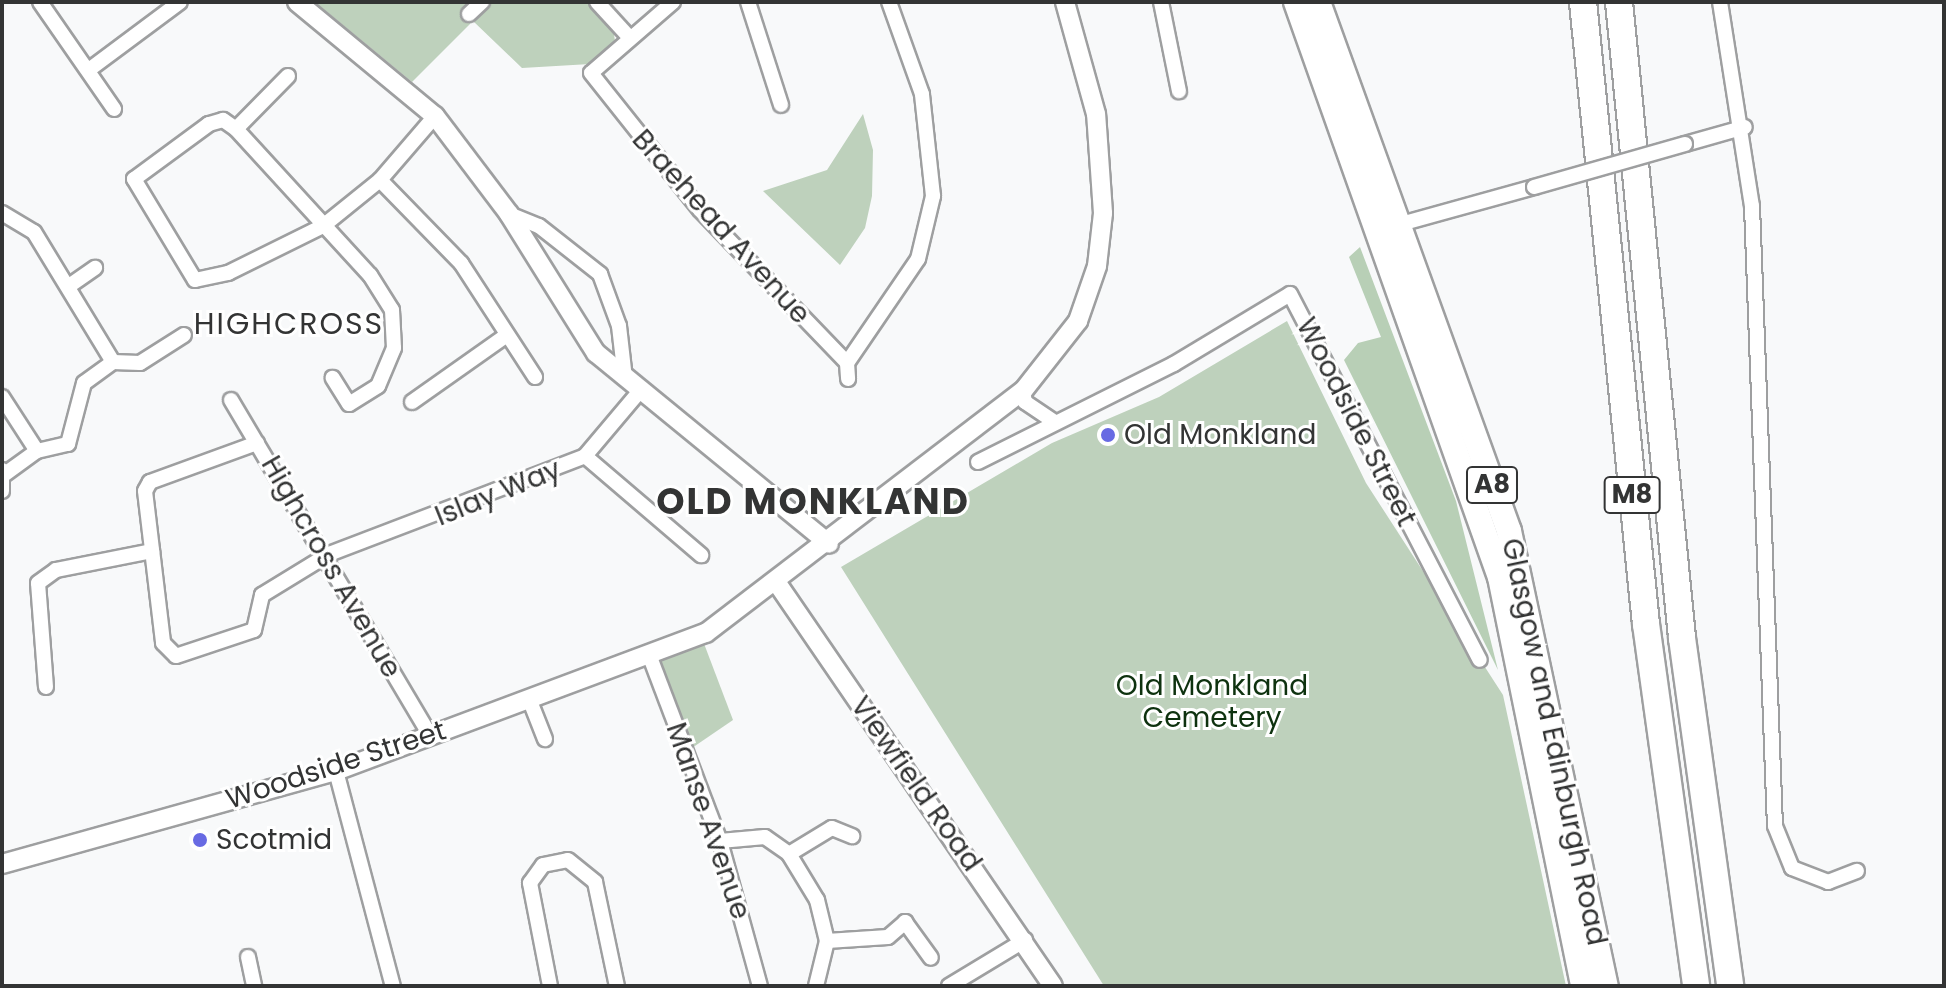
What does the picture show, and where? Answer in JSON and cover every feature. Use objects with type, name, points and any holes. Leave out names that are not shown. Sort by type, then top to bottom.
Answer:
[{"type":"highway","name":"Glasgow and Edinburgh Road","points":[[1296,2],[1500,577],[1583,986]]},
{"type":"highway","name":"Glasgow and Edinburgh Road","points":[[1318,2],[1509,531],[1606,986]]},
{"type":"highway","name":"M8","points":[[1583,2],[1646,624],[1696,986]]},
{"type":"highway","name":"M8","points":[[1619,2],[1682,638],[1730,986]]},
{"type":"street","points":[[40,2],[90,69],[114,109]]},
{"type":"street","points":[[90,69],[180,2]]},
{"type":"street","points":[[297,2],[435,116],[509,214],[582,333],[632,385],[829,544]]},
{"type":"street","points":[[469,14],[482,2]]},
{"type":"street","points":[[597,2],[630,38],[673,2]]},
{"type":"street","points":[[748,2],[781,105]]},
{"type":"street","points":[[848,379],[847,363],[913,270],[933,196],[922,94],[889,2]]},
{"type":"street","name":"Woodside Street","points":[[2,864],[336,771],[650,657],[706,633],[829,544],[1023,391],[1078,321],[1097,266],[1103,213],[1096,114],[1065,2]]},
{"type":"street","points":[[1161,2],[1179,91]]},
{"type":"street","points":[[1720,2],[1745,127],[1775,826],[1792,868],[1828,882],[1857,871]]},
{"type":"street","name":"Braehead Avenue","points":[[630,38],[591,73],[690,200],[847,363]]},
{"type":"street","points":[[236,129],[288,76]]},
{"type":"street","points":[[333,378],[349,404],[378,386],[394,348],[394,320],[370,275],[323,226],[236,129],[223,120],[209,124],[134,179],[195,280],[228,273],[323,226],[380,180],[435,116]]},
{"type":"street","points":[[1397,225],[1745,127]]},
{"type":"street","points":[[380,180],[461,263],[504,337],[535,377]]},
{"type":"street","points":[[2,213],[34,232],[113,362]]},
{"type":"street","points":[[509,214],[562,241],[600,274],[619,326],[632,385]]},
{"type":"street","points":[[69,286],[95,268]]},
{"type":"street","name":"Woodside Street","points":[[978,462],[1053,421],[1174,364],[1290,294],[1480,660]]},
{"type":"street","points":[[2,491],[4,472],[37,451],[73,438],[84,383],[113,362],[140,363],[184,335]]},
{"type":"street","points":[[412,402],[504,337]]},
{"type":"street","name":"Islay Way","points":[[152,551],[163,643],[176,656],[254,630],[262,595],[329,554],[585,456],[632,385]]},
{"type":"street","points":[[1023,391],[1025,402],[1053,421]]},
{"type":"street","points":[[2,397],[37,451]]},
{"type":"street","name":"Highcross Avenue","points":[[231,400],[329,554],[430,735]]},
{"type":"street","points":[[46,687],[38,583],[56,570],[152,551],[150,482],[257,443]]},
{"type":"street","points":[[585,456],[701,555]]},
{"type":"street","name":"Viewfield Road","points":[[777,583],[1025,940],[1053,986]]},
{"type":"street","name":"Manse Avenue","points":[[650,657],[720,841],[760,986]]},
{"type":"street","points":[[530,701],[545,739]]},
{"type":"street","points":[[336,771],[393,986]]},
{"type":"street","points":[[789,854],[832,828],[852,836]]},
{"type":"street","points":[[720,841],[765,837],[789,854],[817,900],[827,941],[819,985]]},
{"type":"street","points":[[546,985],[530,883],[543,865],[568,860],[595,882],[617,986]]},
{"type":"street","points":[[827,941],[888,937],[905,922],[931,958]]},
{"type":"street","points":[[949,986],[1025,940]]},
{"type":"street","points":[[248,957],[254,986]]},
{"type":"green space","points":[[315,2],[589,2],[613,28],[615,41],[590,64],[522,68],[473,21],[412,82]]},
{"type":"green space","points":[[863,114],[873,150],[872,196],[865,228],[840,265],[763,191],[827,170]]},
{"type":"green space","points":[[1360,247],[1456,501],[1498,670],[1344,360],[1358,343],[1381,337],[1349,257]]},
{"type":"green space","name":"Old Monkland Cemetery","points":[[1287,321],[1366,483],[1503,695],[1566,986],[1104,986],[841,567],[1052,443],[1159,397]]},
{"type":"green space","points":[[703,641],[733,720],[689,750],[656,659]]},
{"type":"place","name":"Old Monkland","points":[[1108,435]]},
{"type":"place","name":"Scotmid","points":[[200,840]]},
{"type":"district","name":"HIGHCROSS","points":[[289,324]]},
{"type":"district","name":"OLD MONKLAND","points":[[813,502]]}]
